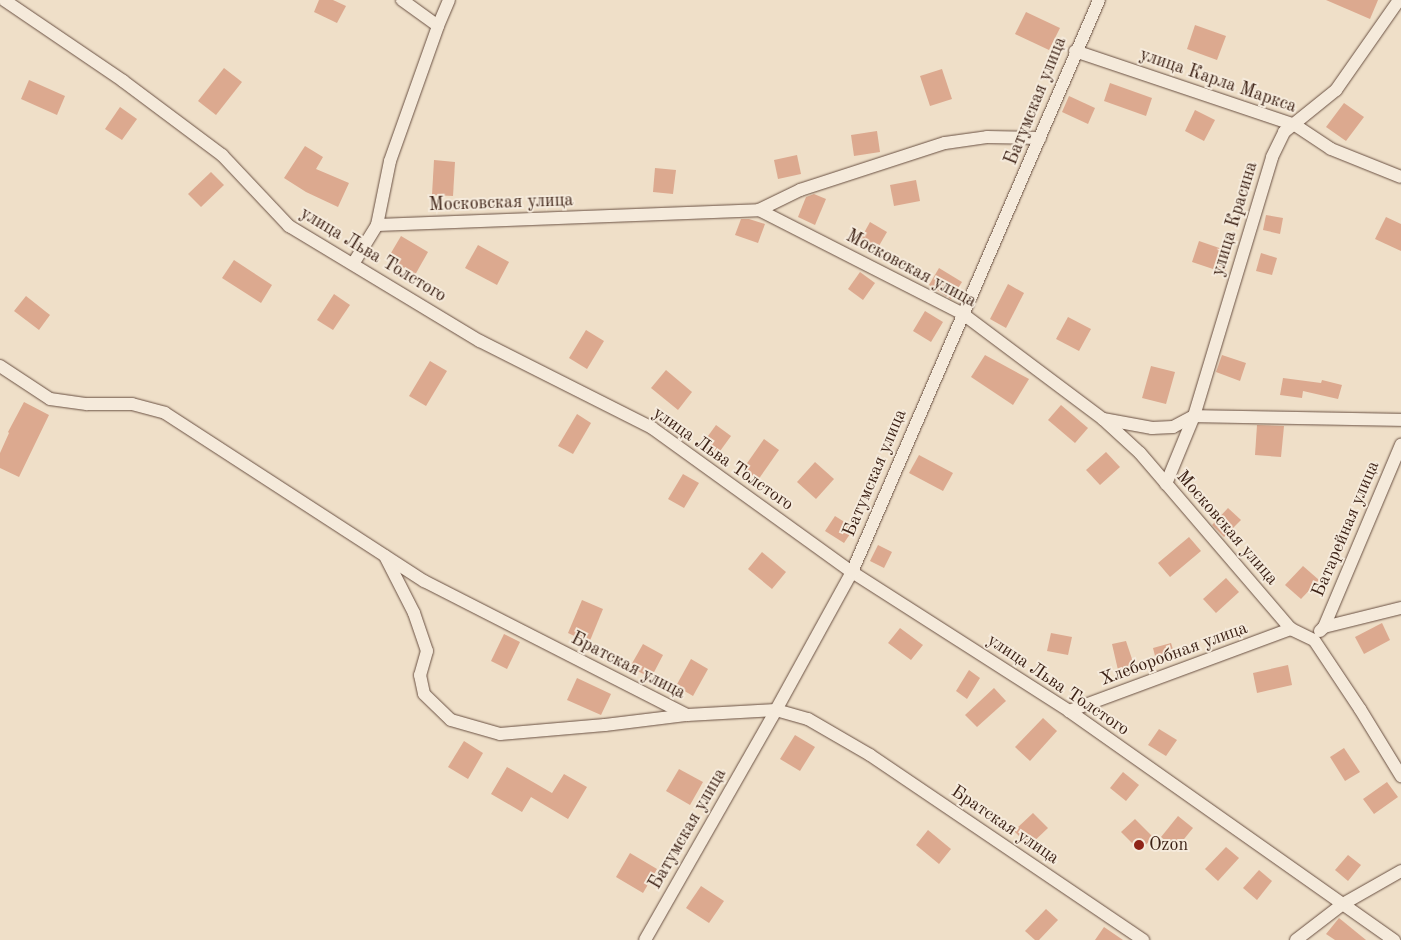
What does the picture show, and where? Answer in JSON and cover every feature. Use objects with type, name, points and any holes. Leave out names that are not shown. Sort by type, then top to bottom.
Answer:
[{"type":"street","name":"улица Льва Толстого","points":[[4,0],[123,81],[222,155],[288,226],[480,341],[652,428],[852,572],[1069,712],[1394,940]]},
{"type":"street","points":[[402,0],[438,26]]},
{"type":"street","points":[[353,264],[377,225],[390,161],[449,0]]},
{"type":"street","name":"Батумская улица","points":[[645,940],[852,572],[1040,138],[1075,51],[1099,0]]},
{"type":"street","name":"улица Красина","points":[[1166,484],[1194,416],[1272,158],[1284,132],[1336,90],[1399,0]]},
{"type":"street","name":"улица Карла Маркса","points":[[1075,51],[1295,125],[1332,149],[1401,177]]},
{"type":"street","points":[[759,210],[800,190],[945,143],[987,136],[1040,138]]},
{"type":"street","name":"Московская улица","points":[[377,225],[759,210],[963,314],[1103,419],[1140,453],[1291,630],[1314,640]]},
{"type":"street","name":"Братская улица","points":[[0,366],[50,399],[87,404],[132,404],[166,413],[424,581],[687,715],[776,710],[808,719],[870,755],[1143,940]]},
{"type":"street","points":[[1103,419],[1152,428],[1173,427],[1194,416],[1401,420]]},
{"type":"street","name":"Батарейная улица","points":[[1324,627],[1401,445]]},
{"type":"street","points":[[384,555],[414,613],[427,651],[420,675],[424,694],[451,720],[500,734],[605,725],[687,715]]},
{"type":"street","points":[[1401,608],[1324,627],[1314,640],[1360,708],[1401,776]]},
{"type":"street","name":"Хлеборобная улица","points":[[1069,712],[1291,630]]},
{"type":"street","points":[[1296,940],[1343,904],[1401,871]]},
{"type":"building","points":[[319,0],[333,0],[346,6],[337,23],[314,12]]},
{"type":"building","points":[[1326,0],[1378,0],[1370,19]]},
{"type":"building","points":[[1026,12],[1060,28],[1049,50],[1015,34]]},
{"type":"building","points":[[1195,25],[1226,36],[1217,60],[1187,49]]},
{"type":"building","points":[[224,68],[242,82],[216,115],[198,101]]},
{"type":"building","points":[[942,69],[952,99],[930,106],[920,76]]},
{"type":"building","points":[[29,80],[65,96],[57,115],[21,99]]},
{"type":"building","points":[[1110,83],[1152,98],[1146,116],[1104,101]]},
{"type":"building","points":[[1069,96],[1095,108],[1088,124],[1062,112]]},
{"type":"building","points":[[1344,103],[1364,117],[1346,141],[1326,127]]},
{"type":"building","points":[[120,107],[137,119],[122,140],[105,129]]},
{"type":"building","points":[[1195,110],[1215,120],[1204,141],[1185,131]]},
{"type":"building","points":[[877,131],[880,152],[854,156],[851,135]]},
{"type":"building","points":[[305,146],[323,157],[316,169],[349,183],[338,207],[306,192],[284,178]]},
{"type":"building","points":[[797,155],[801,174],[778,179],[774,160]]},
{"type":"building","points":[[434,160],[455,162],[453,196],[432,195]]},
{"type":"building","points":[[655,168],[676,170],[673,194],[653,192]]},
{"type":"building","points":[[211,172],[224,185],[201,207],[188,194]]},
{"type":"building","points":[[916,180],[920,201],[894,206],[890,185]]},
{"type":"building","points":[[814,194],[826,199],[815,225],[798,217],[806,197]]},
{"type":"building","points":[[1266,215],[1283,218],[1280,234],[1263,230]]},
{"type":"building","points":[[1386,217],[1401,224],[1401,251],[1375,239]]},
{"type":"building","points":[[741,219],[749,219],[765,224],[758,243],[735,235]]},
{"type":"building","points":[[870,222],[887,232],[876,251],[859,242]]},
{"type":"building","points":[[401,236],[428,252],[415,275],[388,258]]},
{"type":"building","points":[[1199,241],[1231,252],[1225,273],[1192,262]]},
{"type":"building","points":[[478,245],[509,262],[497,285],[465,268]]},
{"type":"building","points":[[1261,253],[1277,258],[1272,275],[1256,271]]},
{"type":"building","points":[[234,260],[272,285],[261,303],[222,278]]},
{"type":"building","points":[[939,268],[962,282],[951,299],[929,285]]},
{"type":"building","points":[[860,272],[875,283],[863,300],[848,289]]},
{"type":"building","points":[[1008,284],[1024,293],[1006,328],[990,319]]},
{"type":"building","points":[[334,294],[350,305],[333,330],[317,320]]},
{"type":"building","points":[[26,296],[50,315],[39,330],[14,311]]},
{"type":"building","points":[[925,311],[943,322],[931,342],[913,331]]},
{"type":"building","points":[[1068,317],[1091,329],[1079,351],[1056,339]]},
{"type":"building","points":[[586,330],[604,341],[587,369],[569,358]]},
{"type":"building","points":[[985,355],[1029,379],[1013,405],[971,377]]},
{"type":"building","points":[[1222,355],[1246,363],[1240,381],[1216,372]]},
{"type":"building","points":[[430,361],[447,371],[426,406],[409,396]]},
{"type":"building","points":[[1151,366],[1175,372],[1166,404],[1142,398]]},
{"type":"building","points":[[666,370],[692,392],[678,410],[651,388]]},
{"type":"building","points":[[1283,378],[1321,383],[1322,380],[1342,385],[1338,399],[1303,391],[1302,398],[1280,395]]},
{"type":"building","points":[[24,402],[49,415],[19,477],[0,468],[0,453],[8,432]]},
{"type":"building","points":[[1061,405],[1088,428],[1075,443],[1048,420]]},
{"type":"building","points":[[577,414],[591,423],[573,454],[558,446]]},
{"type":"building","points":[[716,425],[731,436],[715,458],[700,447]]},
{"type":"building","points":[[1257,425],[1284,426],[1281,457],[1255,455]]},
{"type":"building","points":[[764,439],[779,450],[758,480],[743,469]]},
{"type":"building","points":[[1106,452],[1120,467],[1100,485],[1086,470]]},
{"type":"building","points":[[919,455],[953,473],[943,491],[909,473]]},
{"type":"building","points":[[815,462],[834,479],[816,499],[797,482]]},
{"type":"building","points":[[683,474],[699,483],[684,508],[668,499]]},
{"type":"building","points":[[1228,508],[1241,520],[1224,537],[1212,525]]},
{"type":"building","points":[[835,516],[854,528],[844,543],[825,531]]},
{"type":"building","points":[[1189,537],[1201,551],[1170,577],[1158,563]]},
{"type":"building","points":[[878,545],[892,552],[884,568],[870,561]]},
{"type":"building","points":[[762,552],[786,572],[772,589],[748,569]]},
{"type":"building","points":[[1303,566],[1319,580],[1301,599],[1285,585]]},
{"type":"building","points":[[1226,578],[1239,592],[1216,613],[1203,599]]},
{"type":"building","points":[[582,600],[603,609],[589,643],[568,633]]},
{"type":"building","points":[[1382,623],[1390,640],[1364,654],[1355,637]]},
{"type":"building","points":[[900,628],[923,645],[911,660],[888,643]]},
{"type":"building","points":[[1051,633],[1072,637],[1068,655],[1047,651]]},
{"type":"building","points":[[504,634],[520,642],[507,669],[491,661]]},
{"type":"building","points":[[1126,641],[1134,665],[1118,670],[1112,644]]},
{"type":"building","points":[[1171,643],[1176,659],[1157,664],[1153,648]]},
{"type":"building","points":[[643,644],[663,655],[651,678],[630,667]]},
{"type":"building","points":[[691,659],[708,669],[693,696],[676,686]]},
{"type":"building","points":[[1288,665],[1292,685],[1257,693],[1253,673]]},
{"type":"building","points":[[969,670],[980,678],[967,699],[956,691]]},
{"type":"building","points":[[577,678],[611,694],[601,715],[567,700]]},
{"type":"building","points":[[994,688],[1006,701],[977,727],[965,715]]},
{"type":"building","points":[[1043,718],[1057,731],[1030,761],[1015,747]]},
{"type":"building","points":[[1159,729],[1177,740],[1166,756],[1148,745]]},
{"type":"building","points":[[795,735],[815,747],[800,771],[780,759]]},
{"type":"building","points":[[464,741],[483,753],[468,779],[448,767]]},
{"type":"building","points":[[1344,748],[1360,772],[1345,781],[1330,757]]},
{"type":"building","points":[[507,767],[552,793],[564,774],[587,787],[568,819],[531,797],[522,812],[491,794]]},
{"type":"building","points":[[679,769],[703,782],[690,805],[666,791]]},
{"type":"building","points":[[1123,772],[1139,785],[1126,801],[1110,788]]},
{"type":"building","points":[[1387,782],[1398,797],[1374,814],[1363,799]]},
{"type":"building","points":[[1033,813],[1048,828],[1029,846],[1014,831]]},
{"type":"building","points":[[1178,816],[1193,828],[1176,849],[1161,837]]},
{"type":"building","points":[[1135,819],[1153,837],[1140,851],[1121,832]]},
{"type":"building","points":[[928,830],[951,849],[939,864],[916,845]]},
{"type":"building","points":[[1226,847],[1239,858],[1218,881],[1205,869]]},
{"type":"building","points":[[630,853],[657,869],[643,893],[616,877]]},
{"type":"building","points":[[1348,855],[1361,865],[1348,881],[1335,870]]},
{"type":"building","points":[[1259,870],[1272,881],[1257,900],[1243,888]]},
{"type":"building","points":[[701,886],[724,901],[709,923],[686,908]]},
{"type":"building","points":[[1046,909],[1058,920],[1039,940],[1035,940],[1025,931]]},
{"type":"building","points":[[1339,918],[1366,940],[1335,940],[1326,934]]},
{"type":"building","points":[[1104,927],[1123,940],[1095,940]]},
{"type":"place","name":"Ozon","points":[[1139,845]]}]
